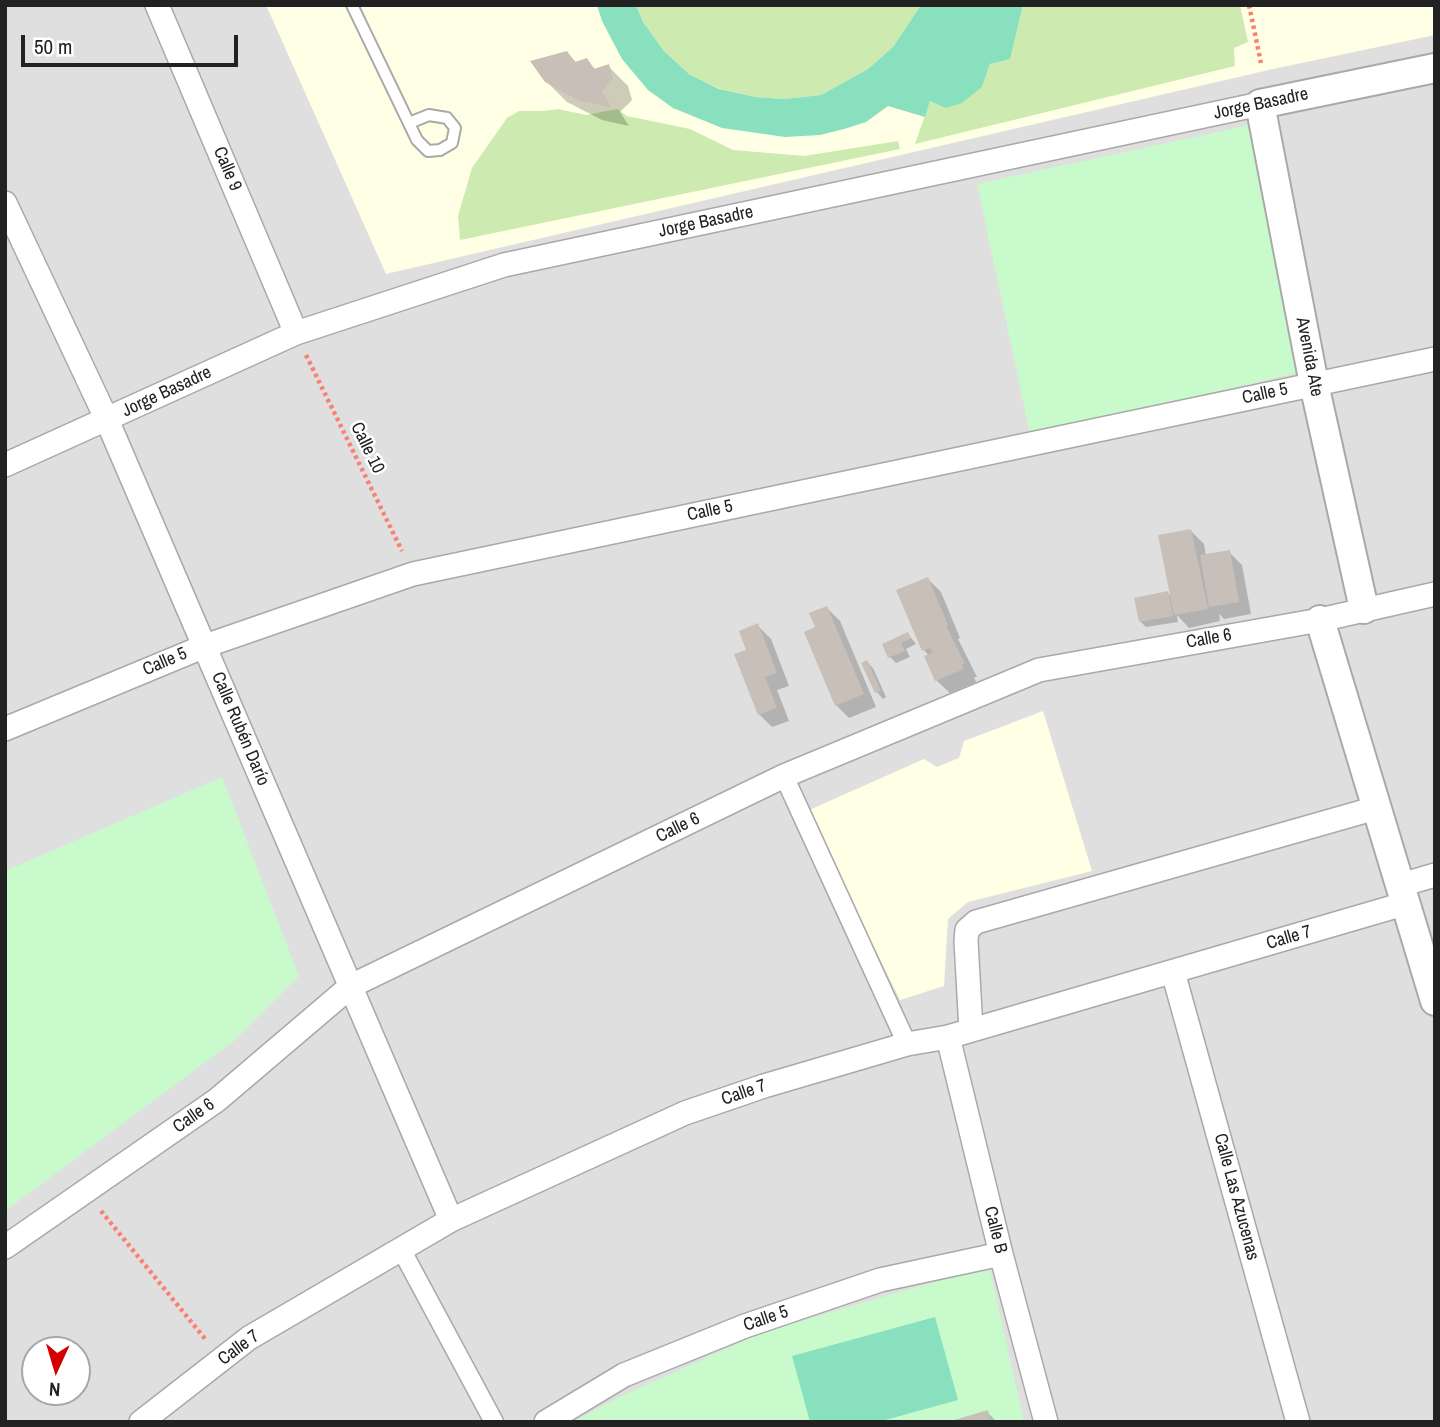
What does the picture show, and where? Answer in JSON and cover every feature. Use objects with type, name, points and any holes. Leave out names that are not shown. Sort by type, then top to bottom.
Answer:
[{"type":"street","name":"Calle 9","points":[[158,5],[296,333]]},
{"type":"street","name":"Jorge Basadre","points":[[5,465],[296,333],[504,265],[1435,68]]},
{"type":"street","name":"Avenida Ate","points":[[1261,104],[1314,384],[1364,609]]},
{"type":"street","name":"Calle Rubén Darío","points":[[5,202],[10,226],[107,419],[451,1220]]},
{"type":"street","name":"Calle 5","points":[[5,729],[205,646],[413,574],[1435,359]]},
{"type":"street","name":"Calle 6","points":[[5,1247],[217,1100],[351,986],[784,776],[1039,670],[1320,620],[1435,594]]},
{"type":"street","points":[[1320,620],[1435,1001]]},
{"type":"street","points":[[784,776],[907,1044]]},
{"type":"street","points":[[971,1030],[966,941],[967,930],[976,922],[1376,808]]},
{"type":"street","name":"Calle 7","points":[[141,1422],[250,1338],[451,1220],[685,1113],[764,1086],[907,1044],[948,1037],[1173,972],[1404,894],[1435,875]]},
{"type":"street","name":"Calle Las Azucenas","points":[[1173,972],[1298,1422]]},
{"type":"street","name":"Calle B","points":[[948,1037],[1001,1254],[1046,1422]]},
{"type":"street","points":[[401,1249],[494,1422]]},
{"type":"street","name":"Calle 5","points":[[546,1422],[624,1375],[745,1326],[880,1280],[1001,1254]]},
{"type":"lane","points":[[352,5],[409,123]]},
{"type":"path","points":[[1249,5],[1261,62]]},
{"type":"path","name":"Calle 10","points":[[296,333],[413,574]]},
{"type":"path","points":[[86,1192],[222,1360]]},
{"type":"shaded area","points":[[5,5],[1435,5],[1435,1422],[5,1422]]},
{"type":"shaded area","points":[[266,5],[1435,5],[1435,35],[1273,69],[386,274]]},
{"type":"shaded area","points":[[1043,711],[1092,871],[968,902],[948,919],[944,986],[900,1000],[807,811],[924,759],[937,767],[959,758],[964,741]]},
{"type":"green space","points":[[597,5],[636,5],[643,22],[664,51],[689,74],[719,89],[756,97],[784,99],[821,95],[868,69],[893,47],[921,5],[1023,5],[1010,59],[990,64],[982,87],[962,103],[946,108],[930,101],[925,117],[888,106],[866,122],[844,129],[820,135],[785,137],[722,128],[673,108],[648,90],[622,59],[602,21]]},
{"type":"green space","points":[[636,5],[921,5],[893,47],[868,69],[821,95],[784,99],[756,97],[720,89],[689,74],[664,51],[643,22]]},
{"type":"green space","points":[[1023,5],[1240,5],[1248,42],[1234,48],[1235,66],[915,144],[930,101],[982,87],[990,64],[1010,58]]},
{"type":"green space","points":[[558,109],[586,115],[617,109],[627,116],[690,129],[733,150],[804,156],[898,141],[900,149],[460,240],[458,216],[472,168],[507,118],[519,111]]},
{"type":"green space","points":[[1250,125],[1297,373],[1030,434],[977,184]]},
{"type":"green space","points":[[222,777],[299,976],[234,1041],[5,1211],[5,871]]},
{"type":"green space","points":[[989,1266],[1024,1422],[573,1422],[613,1400],[763,1332]]},
{"type":"green space","points":[[935,1317],[958,1400],[878,1422],[810,1422],[792,1356]]},
{"type":"building","points":[[567,51],[575,62],[587,58],[594,69],[609,64],[613,79],[602,91],[611,107],[580,101],[545,82],[530,61]]},
{"type":"building","points":[[1191,529],[1208,609],[1174,615],[1158,535]]},
{"type":"building","points":[[1230,550],[1239,602],[1209,607],[1200,555]]},
{"type":"building","points":[[928,577],[948,625],[946,626],[965,664],[962,664],[964,669],[935,681],[924,656],[932,653],[930,648],[922,651],[896,590]]},
{"type":"building","points":[[1168,591],[1173,616],[1139,622],[1134,598]]},
{"type":"building","points":[[827,606],[864,694],[835,706],[804,632],[815,627],[809,613]]},
{"type":"building","points":[[758,623],[777,673],[765,677],[777,708],[758,715],[734,654],[746,650],[739,631]]},
{"type":"building","points":[[908,632],[911,638],[901,643],[905,651],[888,658],[882,644]]},
{"type":"building","points":[[867,660],[881,691],[875,693],[861,663]]},
{"type":"building","points":[[988,1410],[990,1422],[951,1422],[951,1421]]}]
